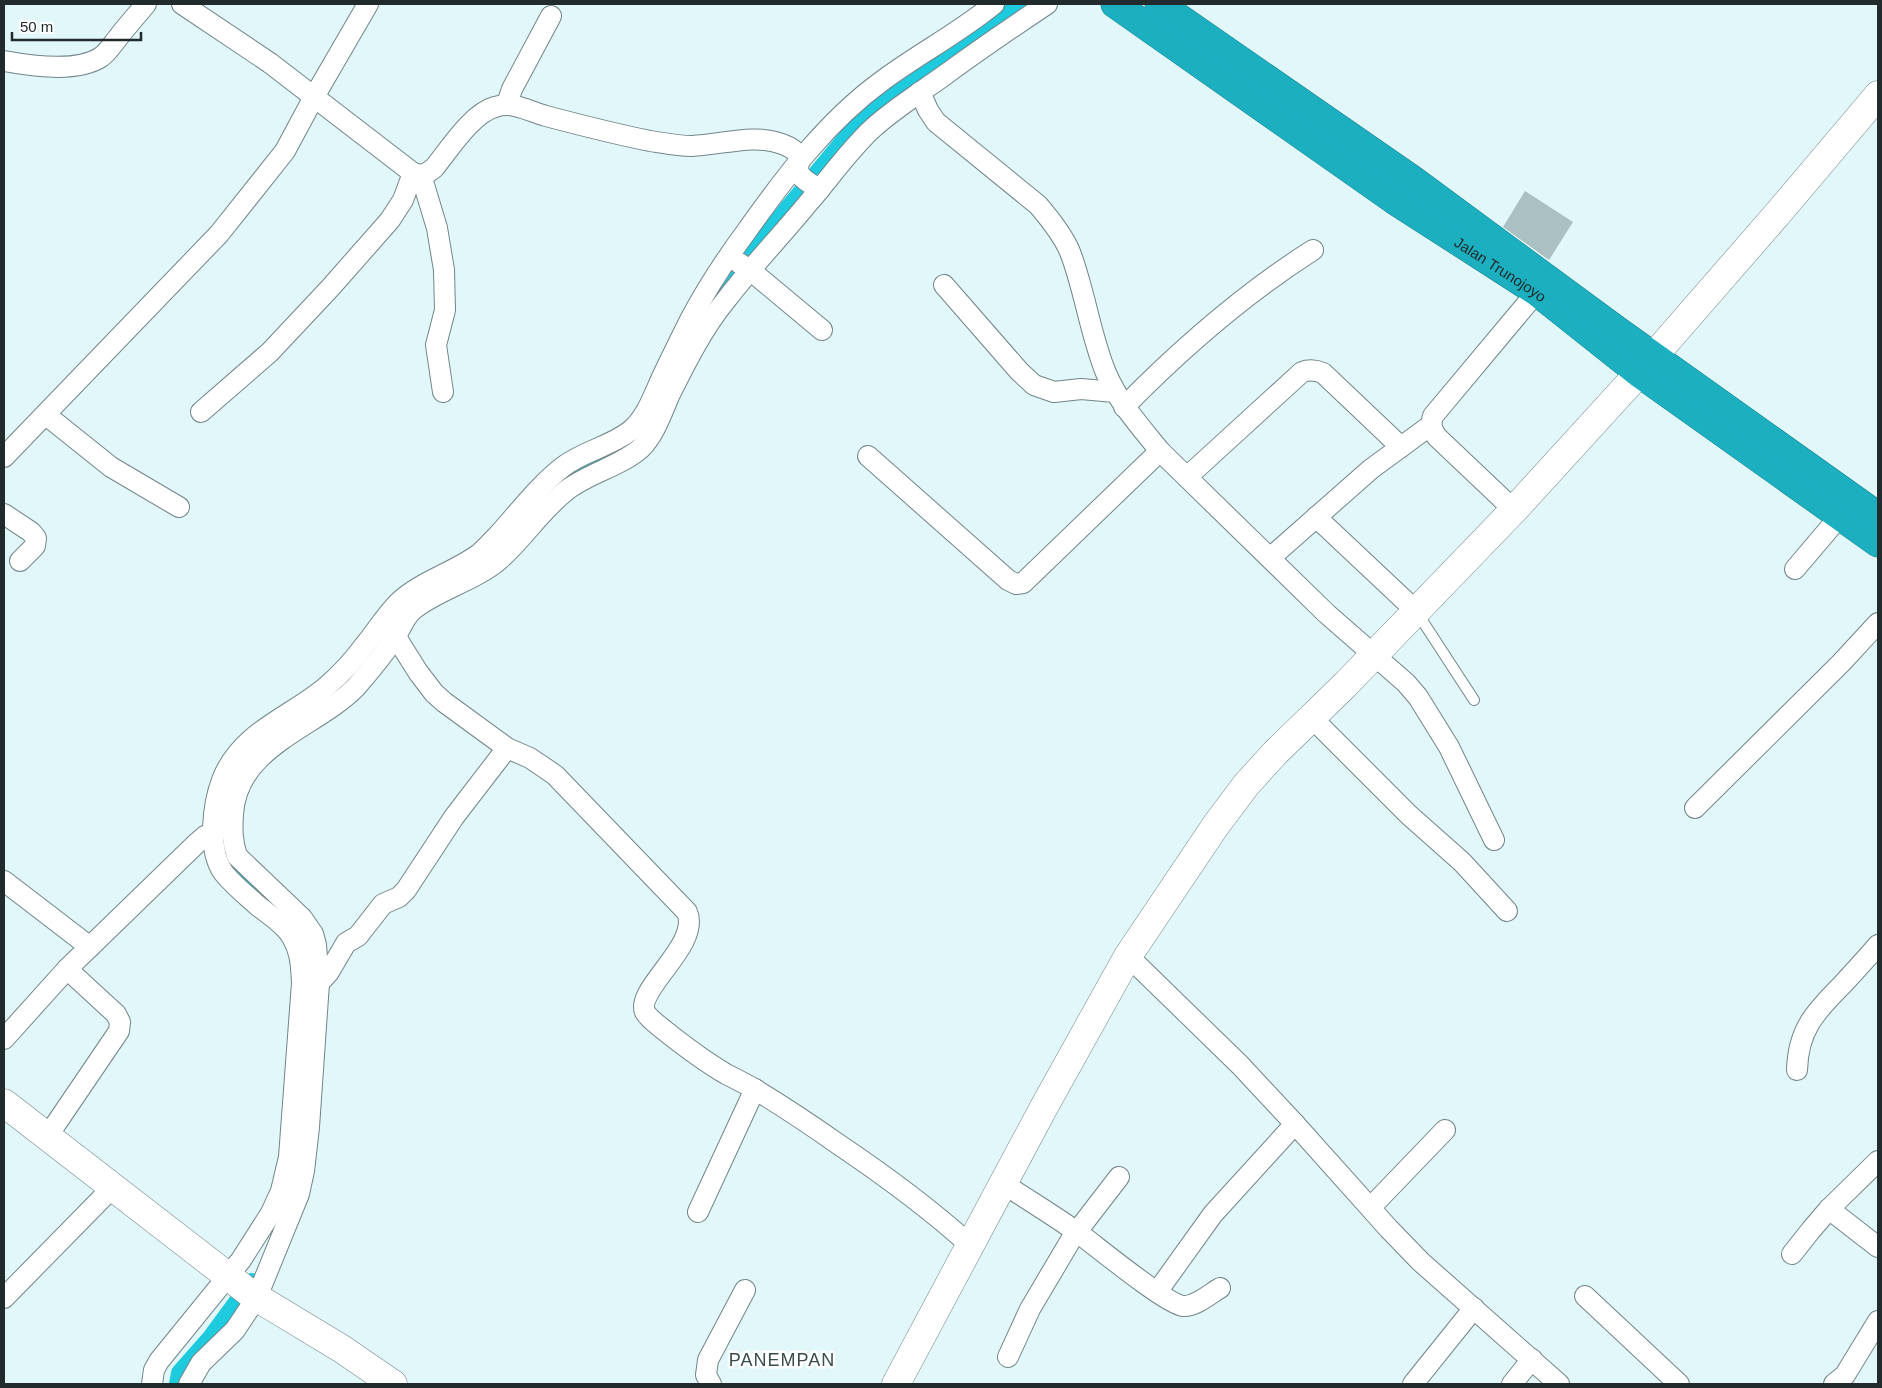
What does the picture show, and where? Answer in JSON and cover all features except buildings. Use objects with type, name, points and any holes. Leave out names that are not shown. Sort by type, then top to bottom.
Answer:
[{"type":"highway","name":"Jalan Trunojoyo","points":[[1115,4],[1282,105],[1542,286],[1646,365],[1878,516]]},
{"type":"highway","name":"Jalan Trunojoyo","points":[[1159,4],[1282,105]]},
{"type":"highway","name":"Jalan Trunojoyo","points":[[1646,365],[1685,404],[1878,543]]},
{"type":"main road","points":[[896,1384],[1044,1107],[1128,956],[1210,833],[1246,785],[1275,753],[1514,510],[1646,365],[1878,95]]},
{"type":"main road","points":[[4,1104],[243,1287],[342,1349],[392,1384]]},
{"type":"street","points":[[4,61],[61,66],[81,65],[92,61],[110,49],[146,4]]},
{"type":"street","points":[[182,4],[270,63],[417,174],[437,228],[444,270],[445,310],[436,346],[442,392]]},
{"type":"street","points":[[4,457],[219,234],[285,151],[368,4]]},
{"type":"street","points":[[740,264],[809,178],[839,117],[882,81],[994,4]]},
{"type":"street","points":[[152,1384],[154,1370],[159,1361],[243,1287],[273,1254],[293,1211],[302,1184],[304,1082],[301,958],[286,928],[223,872],[214,851],[221,825],[234,806],[243,779],[256,761],[268,750],[349,693],[363,679],[388,631],[404,622],[414,610],[438,594],[488,568],[501,558],[552,503],[567,490],[589,464],[616,463],[636,440],[654,429],[704,331],[724,301],[740,264],[745,232],[809,178],[836,168],[871,130],[920,92],[1047,4]]},
{"type":"street","points":[[417,174],[427,173],[434,168],[484,111],[509,97],[551,16]]},
{"type":"street","points":[[920,92],[936,122],[1038,205],[1051,220],[1069,250],[1079,279],[1091,330],[1106,371],[1119,399],[1160,451],[1326,614],[1406,683],[1418,697],[1449,747],[1494,840]]},
{"type":"street","points":[[509,97],[575,124],[672,144],[690,146],[762,139],[773,141],[792,149],[798,156],[809,178]]},
{"type":"street","points":[[201,412],[270,352],[331,288],[390,220],[417,174]]},
{"type":"street","points":[[1119,399],[1166,365],[1245,298],[1313,250]]},
{"type":"street","points":[[740,264],[822,330]]},
{"type":"street","points":[[944,285],[1019,371],[1034,385],[1054,392],[1082,389],[1119,399]]},
{"type":"street","points":[[1514,510],[1437,437],[1431,426],[1433,416],[1542,286]]},
{"type":"street","points":[[1187,477],[1306,370],[1323,373],[1401,447]]},
{"type":"street","points":[[46,415],[111,467],[179,507]]},
{"type":"street","points":[[1270,558],[1370,469],[1431,426]]},
{"type":"street","points":[[868,456],[1008,580],[1018,584],[1023,583],[1160,451]]},
{"type":"street","points":[[4,514],[31,532],[36,538],[35,546],[20,561]]},
{"type":"street","points":[[1316,516],[1416,611]]},
{"type":"street","points":[[1795,569],[1840,516]]},
{"type":"street","points":[[1696,808],[1878,624]]},
{"type":"street","points":[[388,631],[434,693],[507,748],[530,758],[555,776],[687,912],[690,918],[688,932],[644,1003],[645,1010],[650,1018],[688,1050],[755,1089],[839,1144],[942,1220],[970,1245]]},
{"type":"street","points":[[1311,717],[1409,814],[1462,862],[1508,911]]},
{"type":"street","points":[[319,983],[329,972],[346,943],[358,936],[383,904],[399,897],[406,890],[454,817],[507,748]]},
{"type":"street","points":[[4,1039],[67,969],[198,842],[221,825]]},
{"type":"street","points":[[189,1384],[202,1363],[235,1330],[243,1287],[241,1260],[271,1213],[281,1191],[304,1082],[319,983],[316,946],[309,927],[297,912],[237,856],[234,846],[221,825]]},
{"type":"street","points":[[4,881],[90,947]]},
{"type":"street","points":[[1797,1070],[1797,1053],[1801,1041],[1808,1024],[1820,1005],[1878,945]]},
{"type":"street","points":[[1128,956],[1240,1065],[1421,1262],[1559,1384]]},
{"type":"street","points":[[47,1137],[121,1026],[116,1014],[67,969]]},
{"type":"street","points":[[698,1212],[755,1089]]},
{"type":"street","points":[[1157,1292],[1214,1214],[1295,1124]]},
{"type":"street","points":[[1371,1207],[1445,1130]]},
{"type":"street","points":[[1792,1254],[1829,1209],[1878,1161]]},
{"type":"street","points":[[1008,1357],[1030,1309],[1072,1238],[1119,1177]]},
{"type":"street","points":[[1004,1184],[1077,1232],[1157,1292],[1177,1304],[1185,1306],[1193,1304],[1220,1288]]},
{"type":"street","points":[[4,1298],[112,1188]]},
{"type":"street","points":[[1829,1209],[1878,1247]]},
{"type":"street","points":[[711,1384],[706,1375],[708,1360],[744,1290]]},
{"type":"street","points":[[1585,1296],[1679,1384]]},
{"type":"street","points":[[1413,1384],[1474,1308]]},
{"type":"street","points":[[1834,1384],[1845,1374],[1878,1321]]},
{"type":"street","points":[[1512,1384],[1532,1359]]},
{"type":"lane","points":[[1416,611],[1474,700]]},
{"type":"waterway","points":[[706,316],[718,293],[864,117],[950,58],[1020,4]]},
{"type":"waterway","points":[[569,484],[588,465],[623,451],[626,448]]},
{"type":"waterway","points":[[228,858],[281,916]]},
{"type":"waterway","points":[[178,1384],[180,1373],[210,1339],[252,1282]]},
{"type":"district","name":"PANEMPAN","points":[[782,1360]]}]
